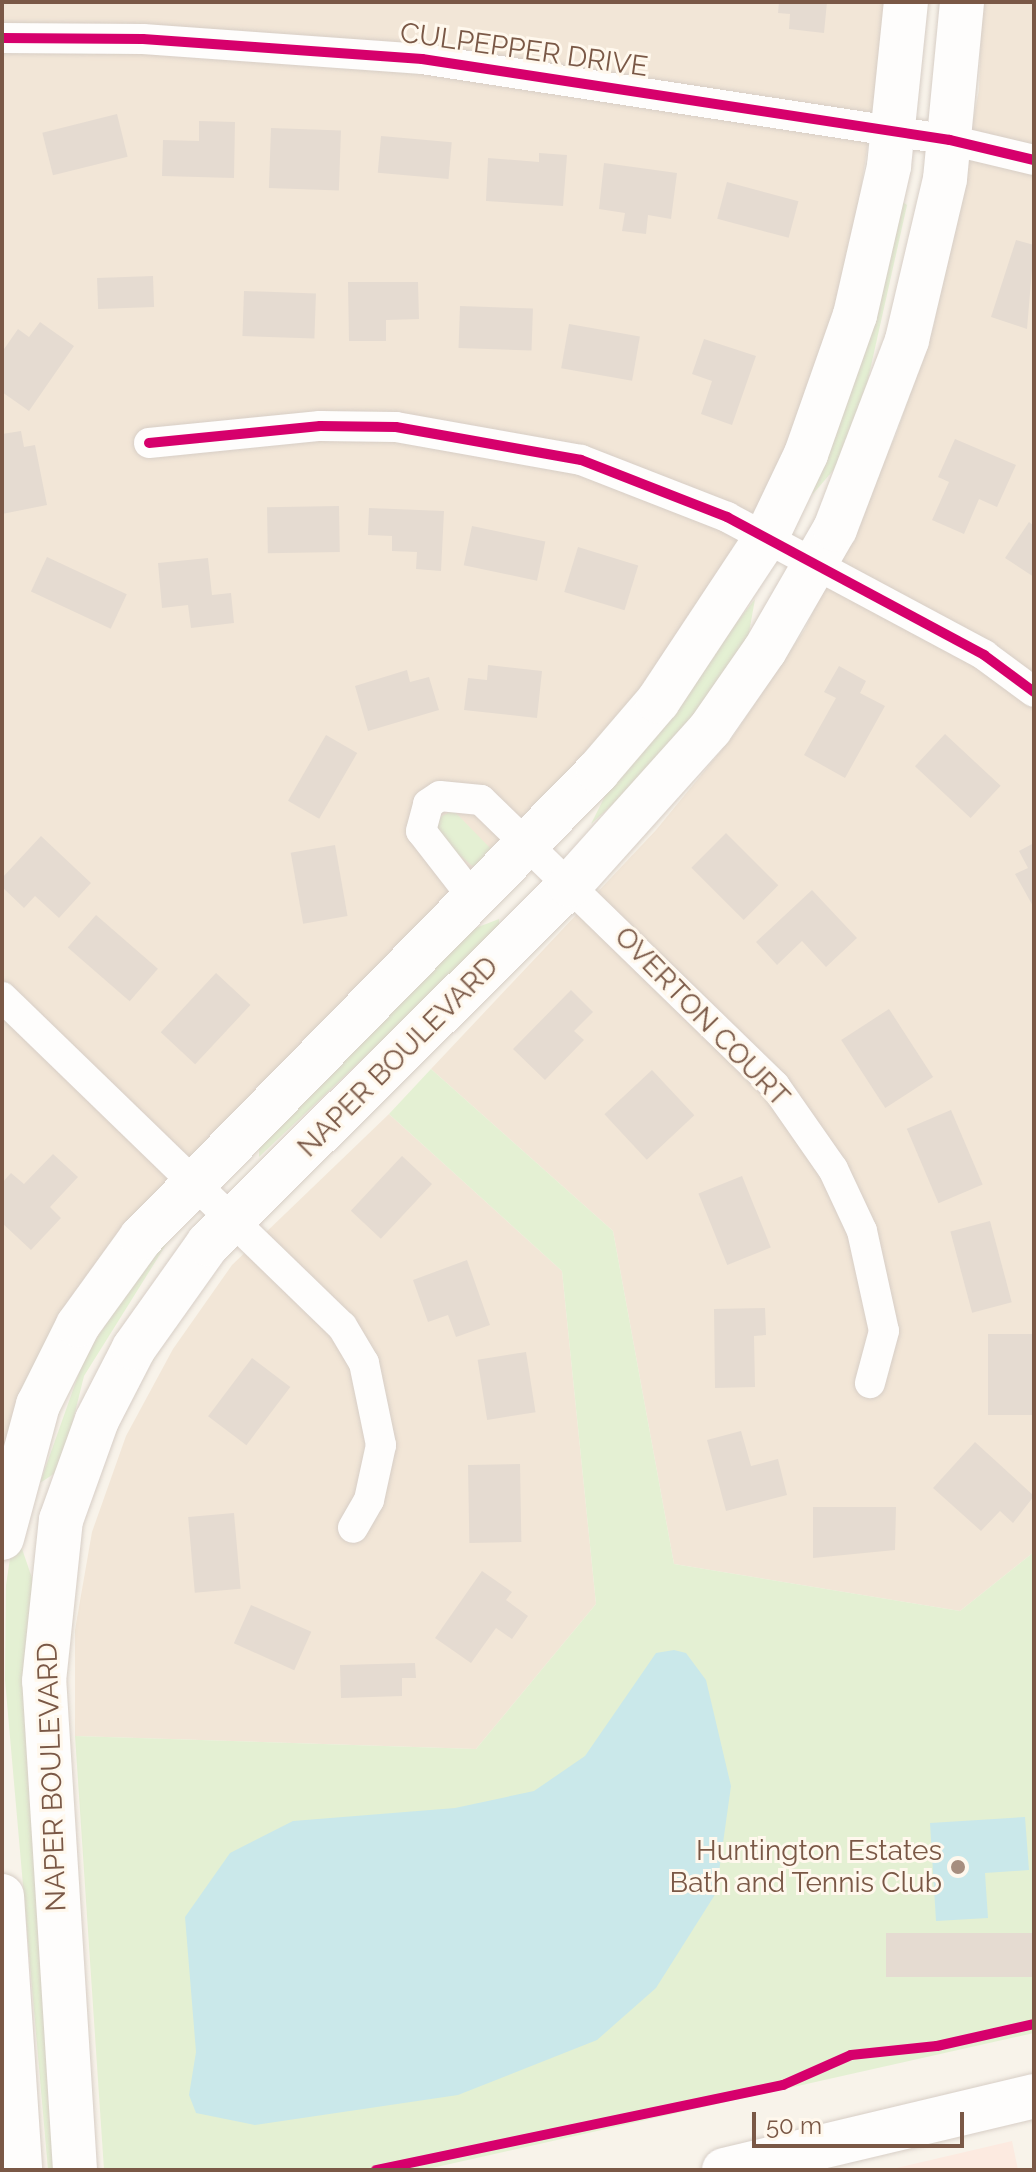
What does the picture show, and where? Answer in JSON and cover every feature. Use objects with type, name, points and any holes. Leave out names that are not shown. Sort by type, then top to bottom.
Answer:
[{"type":"main road","name":"NAPER BOULEVARD","points":[[4,1515],[38,1405],[78,1325],[196,1179],[526,846],[658,701],[766,538],[806,454],[850,329],[894,132],[906,2]]},
{"type":"main road","name":"NAPER BOULEVARD","points":[[75,2170],[45,1733],[46,1629],[61,1520],[97,1420],[134,1348],[235,1215],[570,885],[710,729],[815,564],[867,455],[907,340],[950,140],[962,2]]},
{"type":"main road","name":"NAPER BOULEVARD","points":[[2,1896],[20,2170]]},
{"type":"main road","points":[[724,2170],[1034,2096]]},
{"type":"street","name":"CULPEPPER DRIVE","points":[[2,38],[143,39],[422,59],[950,140],[1034,160]]},
{"type":"street","points":[[149,443],[320,426],[463,434],[647,482],[766,538],[984,655],[1034,692]]},
{"type":"street","name":"OVERTON COURT","points":[[474,899],[427,847],[421,831],[428,804],[466,793],[570,885],[746,1053],[833,1169],[881,1298],[884,1331],[870,1383]]},
{"type":"street","points":[[2,997],[315,1294],[364,1363],[381,1445],[369,1500],[353,1528]]},
{"type":"street","points":[[4,1515],[61,1520]]},
{"type":"shaded area","points":[[2,2],[890,2],[844,297],[769,495],[650,691],[152,1209],[2,1467]]},
{"type":"shaded area","points":[[982,2],[1034,2],[1034,1552],[960,1611],[674,1564],[613,1231],[431,1069],[656,830],[734,735],[805,629],[896,435],[934,325],[979,90]]},
{"type":"shaded area","points":[[389,1114],[562,1271],[596,1604],[476,1749],[75,1736],[75,1630],[92,1532],[126,1436],[173,1349],[232,1265]]},
{"type":"shaded area","points":[[1012,2141],[1018,2170],[888,2170]]},
{"type":"green space","points":[[900,200],[907,205],[860,415],[843,459],[812,495]]},
{"type":"green space","points":[[755,599],[747,644],[664,758],[591,824],[612,782]]},
{"type":"green space","points":[[453,810],[492,850],[476,869],[438,837],[435,820]]},
{"type":"green space","points":[[499,919],[499,930],[259,1157],[259,1145],[473,929]]},
{"type":"green space","points":[[431,1069],[613,1231],[674,1564],[960,1611],[1034,1552],[1034,2033],[423,2170],[104,2170],[75,1736],[476,1749],[596,1604],[562,1271],[389,1114]]},
{"type":"green space","points":[[167,1243],[84,1376],[61,1469],[40,1483],[85,1356],[159,1244]]},
{"type":"green space","points":[[21,1546],[32,1578],[58,2170],[48,2170],[5,1680],[6,1585],[11,1552]]},
{"type":"water","points":[[674,1650],[686,1653],[706,1680],[731,1786],[716,1893],[656,1988],[597,2040],[458,2095],[255,2125],[196,2113],[189,2095],[196,2052],[185,1917],[230,1853],[293,1821],[455,1808],[534,1791],[585,1756],[656,1653]]},
{"type":"water","points":[[1025,1817],[1029,1870],[985,1873],[988,1918],[936,1921],[930,1823]]},
{"type":"building","points":[[779,2],[827,2],[824,33],[789,29],[790,14],[778,13]]},
{"type":"building","points":[[117,114],[128,157],[53,175],[42,133]]},
{"type":"building","points":[[199,121],[235,122],[234,178],[162,176],[163,140],[199,141]]},
{"type":"building","points":[[271,128],[341,130],[339,190],[269,188]]},
{"type":"building","points":[[381,136],[452,142],[449,179],[378,173]]},
{"type":"building","points":[[539,153],[567,155],[563,206],[486,201],[488,158],[539,162]]},
{"type":"building","points":[[604,163],[677,173],[671,219],[648,215],[646,234],[622,231],[625,213],[599,209]]},
{"type":"building","points":[[727,182],[798,201],[789,238],[717,219]]},
{"type":"building","points":[[1016,240],[1034,245],[1027,329],[991,317]]},
{"type":"building","points":[[153,276],[154,307],[98,309],[97,278]]},
{"type":"building","points":[[348,282],[418,282],[419,319],[386,320],[386,341],[349,341]]},
{"type":"building","points":[[244,291],[316,294],[314,338],[242,336]]},
{"type":"building","points":[[460,306],[533,309],[531,351],[459,348]]},
{"type":"building","points":[[40,322],[74,346],[29,411],[2,392],[2,352],[18,329],[29,337]]},
{"type":"building","points":[[569,324],[640,337],[632,381],[561,368]]},
{"type":"building","points":[[704,339],[756,356],[732,425],[701,414],[712,381],[692,374]]},
{"type":"building","points":[[21,431],[24,447],[35,445],[47,505],[2,514],[2,434]]},
{"type":"building","points":[[955,439],[1016,465],[997,507],[979,499],[964,534],[932,520],[949,482],[938,477]]},
{"type":"building","points":[[339,506],[340,552],[268,553],[267,507]]},
{"type":"building","points":[[369,508],[444,511],[441,571],[416,569],[417,552],[392,551],[392,536],[368,535]]},
{"type":"building","points":[[1029,522],[1034,526],[1034,577],[1005,558]]},
{"type":"building","points":[[472,526],[545,542],[537,581],[464,565]]},
{"type":"building","points":[[578,547],[638,565],[625,610],[564,592]]},
{"type":"building","points":[[47,557],[127,594],[111,629],[31,591]]},
{"type":"building","points":[[208,558],[212,595],[231,593],[234,623],[191,628],[188,605],[162,608],[158,563]]},
{"type":"building","points":[[488,665],[542,671],[537,718],[464,710],[468,678],[487,680]]},
{"type":"building","points":[[839,666],[866,681],[860,693],[885,706],[845,778],[804,755],[836,698],[824,692]]},
{"type":"building","points":[[407,670],[410,682],[429,677],[439,710],[368,731],[355,686]]},
{"type":"building","points":[[945,734],[1001,786],[971,818],[915,766]]},
{"type":"building","points":[[326,735],[357,753],[319,819],[288,801]]},
{"type":"building","points":[[726,833],[778,885],[744,920],[691,868]]},
{"type":"building","points":[[41,836],[91,883],[59,918],[35,896],[24,908],[2,887],[2,878]]},
{"type":"building","points":[[1034,843],[1034,908],[1015,874],[1028,868],[1019,851]]},
{"type":"building","points":[[335,845],[348,916],[303,924],[291,853]]},
{"type":"building","points":[[812,890],[857,938],[826,967],[802,941],[777,965],[756,942]]},
{"type":"building","points":[[96,915],[158,969],[130,1001],[68,947]]},
{"type":"building","points":[[216,973],[250,1005],[195,1064],[161,1032]]},
{"type":"building","points":[[571,990],[593,1012],[574,1031],[584,1040],[545,1080],[513,1049]]},
{"type":"building","points":[[889,1009],[933,1077],[885,1108],[841,1040]]},
{"type":"building","points":[[652,1070],[694,1115],[647,1160],[604,1114]]},
{"type":"building","points":[[951,1110],[983,1185],[938,1203],[907,1129]]},
{"type":"building","points":[[53,1154],[78,1177],[50,1207],[61,1218],[31,1250],[2,1223],[2,1183],[11,1173],[24,1184]]},
{"type":"building","points":[[402,1156],[432,1184],[381,1239],[351,1211]]},
{"type":"building","points":[[742,1176],[771,1247],[727,1265],[698,1194]]},
{"type":"building","points":[[990,1221],[1012,1302],[972,1313],[950,1232]]},
{"type":"building","points":[[467,1260],[490,1325],[456,1337],[448,1315],[428,1322],[413,1280]]},
{"type":"building","points":[[765,1308],[766,1335],[754,1336],[755,1387],[715,1388],[714,1309]]},
{"type":"building","points":[[988,1334],[1034,1334],[1034,1415],[988,1415]]},
{"type":"building","points":[[526,1352],[536,1412],[487,1420],[478,1360]]},
{"type":"building","points":[[252,1358],[290,1387],[246,1445],[208,1416]]},
{"type":"building","points":[[741,1431],[751,1466],[778,1459],[787,1495],[726,1511],[707,1440]]},
{"type":"building","points":[[975,1442],[1034,1496],[1013,1523],[1000,1511],[981,1531],[933,1488]]},
{"type":"building","points":[[520,1464],[521,1542],[469,1543],[468,1465]]},
{"type":"building","points":[[813,1507],[896,1507],[895,1550],[813,1558]]},
{"type":"building","points":[[234,1513],[241,1589],[195,1593],[188,1517]]},
{"type":"building","points":[[482,1571],[512,1592],[506,1600],[528,1616],[512,1639],[496,1628],[471,1663],[435,1638]]},
{"type":"building","points":[[251,1605],[311,1632],[294,1670],[234,1643]]},
{"type":"building","points":[[415,1663],[416,1678],[402,1678],[402,1696],[341,1698],[340,1665]]},
{"type":"building","points":[[886,1933],[1034,1933],[1034,1977],[886,1977]]},
{"type":"cycle path","points":[[2,38],[143,39],[422,59],[950,140],[1034,160]]},
{"type":"cycle path","points":[[149,443],[320,426],[396,427],[581,460],[727,517],[984,655],[1034,692]]},
{"type":"cycle path","points":[[376,2170],[783,2085],[851,2055],[937,2046],[1034,2024]]},
{"type":"place","name":"Huntington Estates Bath and Tennis Club","points":[[958,1867]]}]
